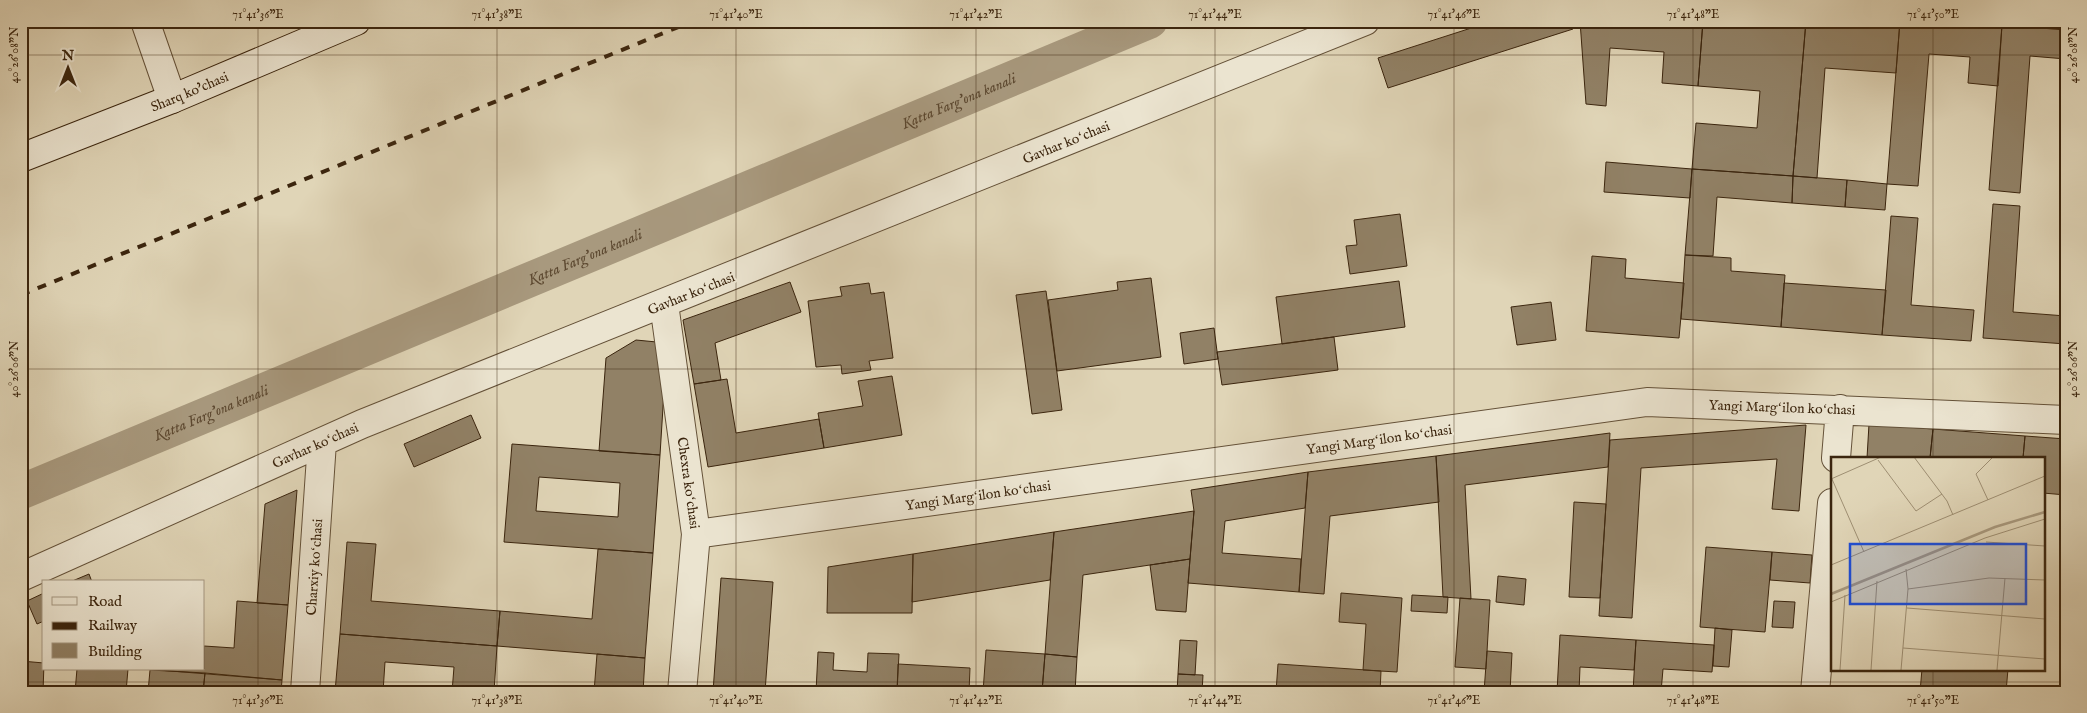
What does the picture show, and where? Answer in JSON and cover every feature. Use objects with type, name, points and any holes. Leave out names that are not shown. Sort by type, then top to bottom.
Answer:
[{"type":"street","points":[[145,21],[172,98]]},
{"type":"street","name":"Sharq ko'chasi","points":[[21,158],[172,98],[356,21]]},
{"type":"street","name":"Gavhar koʻchasi","points":[[21,577],[322,442],[1365,21]]},
{"type":"street","name":"Chexra koʻchasi","points":[[664,304],[696,534],[682,692]]},
{"type":"street","name":"Yangi Margʻilon koʻchasi","points":[[696,534],[1648,402],[2066,420]]},
{"type":"street","points":[[1836,457],[1840,409]]},
{"type":"street","name":"Charxiy koʻchasi","points":[[305,692],[322,442]]},
{"type":"street","points":[[1815,692],[1831,514]]},
{"type":"building","points":[[1493,21],[1570,21],[1573,29],[1388,88],[1378,58]]},
{"type":"building","points":[[1580,21],[1703,21],[1698,86],[1662,83],[1664,52],[1610,48],[1606,106],[1586,104]]},
{"type":"building","points":[[1703,21],[1806,21],[1793,176],[1692,169],[1696,123],[1757,128],[1760,91],[1698,86]]},
{"type":"building","points":[[1806,21],[1900,21],[1896,73],[1825,68],[1817,178],[1793,176]]},
{"type":"building","points":[[1900,21],[1955,21],[2002,25],[1998,86],[1968,83],[1970,57],[1929,54],[1918,186],[1887,184]]},
{"type":"building","points":[[2002,25],[2066,30],[2066,59],[2030,56],[2020,193],[1989,190]]},
{"type":"building","points":[[1606,162],[1692,169],[1690,198],[1604,192]]},
{"type":"building","points":[[1692,169],[1793,176],[1792,203],[1717,197],[1713,256],[1685,255]]},
{"type":"building","points":[[1793,176],[1847,180],[1845,207],[1792,203]]},
{"type":"building","points":[[1847,180],[1887,184],[1885,210],[1845,207]]},
{"type":"building","points":[[1993,204],[2020,206],[2013,312],[2066,316],[2066,344],[1983,338]]},
{"type":"building","points":[[1400,214],[1407,266],[1350,274],[1346,246],[1357,245],[1354,220]]},
{"type":"building","points":[[1891,216],[1918,218],[1911,305],[1974,310],[1971,341],[1882,335]]},
{"type":"building","points":[[1685,255],[1731,258],[1731,271],[1785,275],[1781,327],[1681,319]]},
{"type":"building","points":[[1592,256],[1626,259],[1625,278],[1684,283],[1679,338],[1586,331]]},
{"type":"building","points":[[1151,278],[1161,357],[1057,371],[1048,300],[1118,290],[1117,282]]},
{"type":"building","points":[[1399,281],[1405,327],[1282,344],[1276,297]]},
{"type":"building","points":[[790,282],[801,312],[715,343],[721,380],[694,384],[683,320]]},
{"type":"building","points":[[869,283],[871,294],[884,292],[893,358],[869,361],[871,370],[842,374],[841,365],[816,367],[808,301],[842,296],[840,287]]},
{"type":"building","points":[[1784,283],[1886,290],[1882,335],[1781,327]]},
{"type":"building","points":[[1046,291],[1062,410],[1032,414],[1016,295]]},
{"type":"building","points":[[1551,302],[1556,340],[1517,345],[1511,307]]},
{"type":"building","points":[[1214,328],[1218,359],[1184,364],[1180,333]]},
{"type":"building","points":[[1334,337],[1338,370],[1222,385],[1217,352]]},
{"type":"building","points":[[636,340],[667,343],[660,455],[599,451],[606,358]]},
{"type":"building","points":[[892,376],[902,435],[824,448],[818,413],[863,406],[858,381]]},
{"type":"building","points":[[727,379],[736,433],[819,419],[824,448],[708,467],[694,384]]},
{"type":"building","points":[[471,415],[481,438],[414,467],[404,444]]},
{"type":"building","points":[[1869,424],[1933,429],[1930,457],[1867,457]]},
{"type":"building","points":[[1806,425],[1799,511],[1772,509],[1777,459],[1641,468],[1632,618],[1599,616],[1610,440]]},
{"type":"building","points":[[1933,429],[2025,436],[2023,457],[1930,457]]},
{"type":"building","points":[[1610,433],[1608,467],[1465,485],[1471,599],[1443,597],[1436,456]]},
{"type":"building","points":[[2025,436],[2066,439],[2066,495],[2044,493],[2044,457],[2023,457]]},
{"type":"building","points":[[512,444],[660,455],[653,553],[504,542]],"holes":[[[539,477],[620,483],[618,517],[536,511]]]},
{"type":"building","points":[[1436,456],[1439,502],[1330,516],[1324,594],[1299,592],[1308,472]]},
{"type":"building","points":[[1308,472],[1305,508],[1225,521],[1222,553],[1301,559],[1299,592],[1188,583],[1194,511],[1191,490]]},
{"type":"building","points":[[297,490],[288,605],[257,603],[265,504]]},
{"type":"building","points":[[1574,502],[1606,504],[1600,598],[1569,597]]},
{"type":"building","points":[[1194,511],[1190,559],[1083,575],[1077,657],[1045,654],[1054,532]]},
{"type":"building","points":[[1054,532],[1050,580],[912,602],[913,554]]},
{"type":"building","points":[[347,542],[376,544],[371,601],[500,611],[497,646],[340,634]]},
{"type":"building","points":[[1706,547],[1772,552],[1765,632],[1700,627]]},
{"type":"building","points":[[598,549],[653,553],[645,658],[497,646],[500,611],[592,619]]},
{"type":"building","points":[[1772,552],[1812,555],[1810,583],[1770,580]]},
{"type":"building","points":[[913,554],[912,613],[827,613],[828,567]]},
{"type":"building","points":[[1190,559],[1186,612],[1156,610],[1150,565]]},
{"type":"building","points":[[89,574],[91,580],[75,580]]},
{"type":"building","points":[[1498,576],[1526,579],[1524,605],[1496,602]]},
{"type":"building","points":[[721,578],[773,582],[765,692],[713,692]]},
{"type":"building","points":[[1341,593],[1402,598],[1397,672],[1363,670],[1366,624],[1339,622]]},
{"type":"building","points":[[42,594],[42,622],[37,624],[27,601]]},
{"type":"building","points":[[1412,595],[1448,597],[1447,613],[1411,611]]},
{"type":"building","points":[[1460,598],[1490,600],[1486,669],[1455,667]]},
{"type":"building","points":[[237,601],[288,605],[282,680],[158,670],[205,670],[205,646],[234,648]]},
{"type":"building","points":[[1774,601],[1795,602],[1793,628],[1772,627]]},
{"type":"building","points":[[1715,628],[1732,630],[1729,667],[1713,666]]},
{"type":"building","points":[[340,634],[497,646],[494,692],[452,692],[454,667],[385,662],[383,692],[335,692]]},
{"type":"building","points":[[1560,635],[1636,640],[1634,670],[1580,667],[1579,692],[1557,692]]},
{"type":"building","points":[[1180,640],[1197,641],[1195,675],[1178,674]]},
{"type":"building","points":[[1636,640],[1714,645],[1712,672],[1663,669],[1661,692],[1633,692]]},
{"type":"building","points":[[986,650],[1045,654],[1042,692],[983,692]]},
{"type":"building","points":[[1487,651],[1512,653],[1510,692],[1484,692]]},
{"type":"building","points":[[818,652],[834,653],[833,670],[867,672],[868,653],[899,654],[897,692],[816,692]]},
{"type":"building","points":[[597,654],[645,658],[643,692],[594,692]]},
{"type":"building","points":[[1045,654],[1077,657],[1075,692],[1042,692]]},
{"type":"building","points":[[21,661],[42,663],[42,670],[44,670],[43,692],[21,692]]},
{"type":"building","points":[[898,664],[970,668],[969,692],[897,692]]},
{"type":"building","points":[[1278,664],[1381,671],[1380,692],[1276,692]]},
{"type":"building","points":[[77,670],[128,670],[126,692],[75,692]]},
{"type":"building","points":[[150,670],[205,673],[203,692],[148,692]]},
{"type":"building","points":[[1922,670],[2008,670],[2006,692],[1920,692]]},
{"type":"building","points":[[205,673],[282,680],[281,692],[203,692]]},
{"type":"building","points":[[1178,674],[1203,675],[1202,692],[1177,692]]},
{"type":"waterway","name":"Katta Farg'ona kanali","points":[[21,492],[1150,21]]},
{"type":"railway","points":[[21,295],[693,21]]}]
